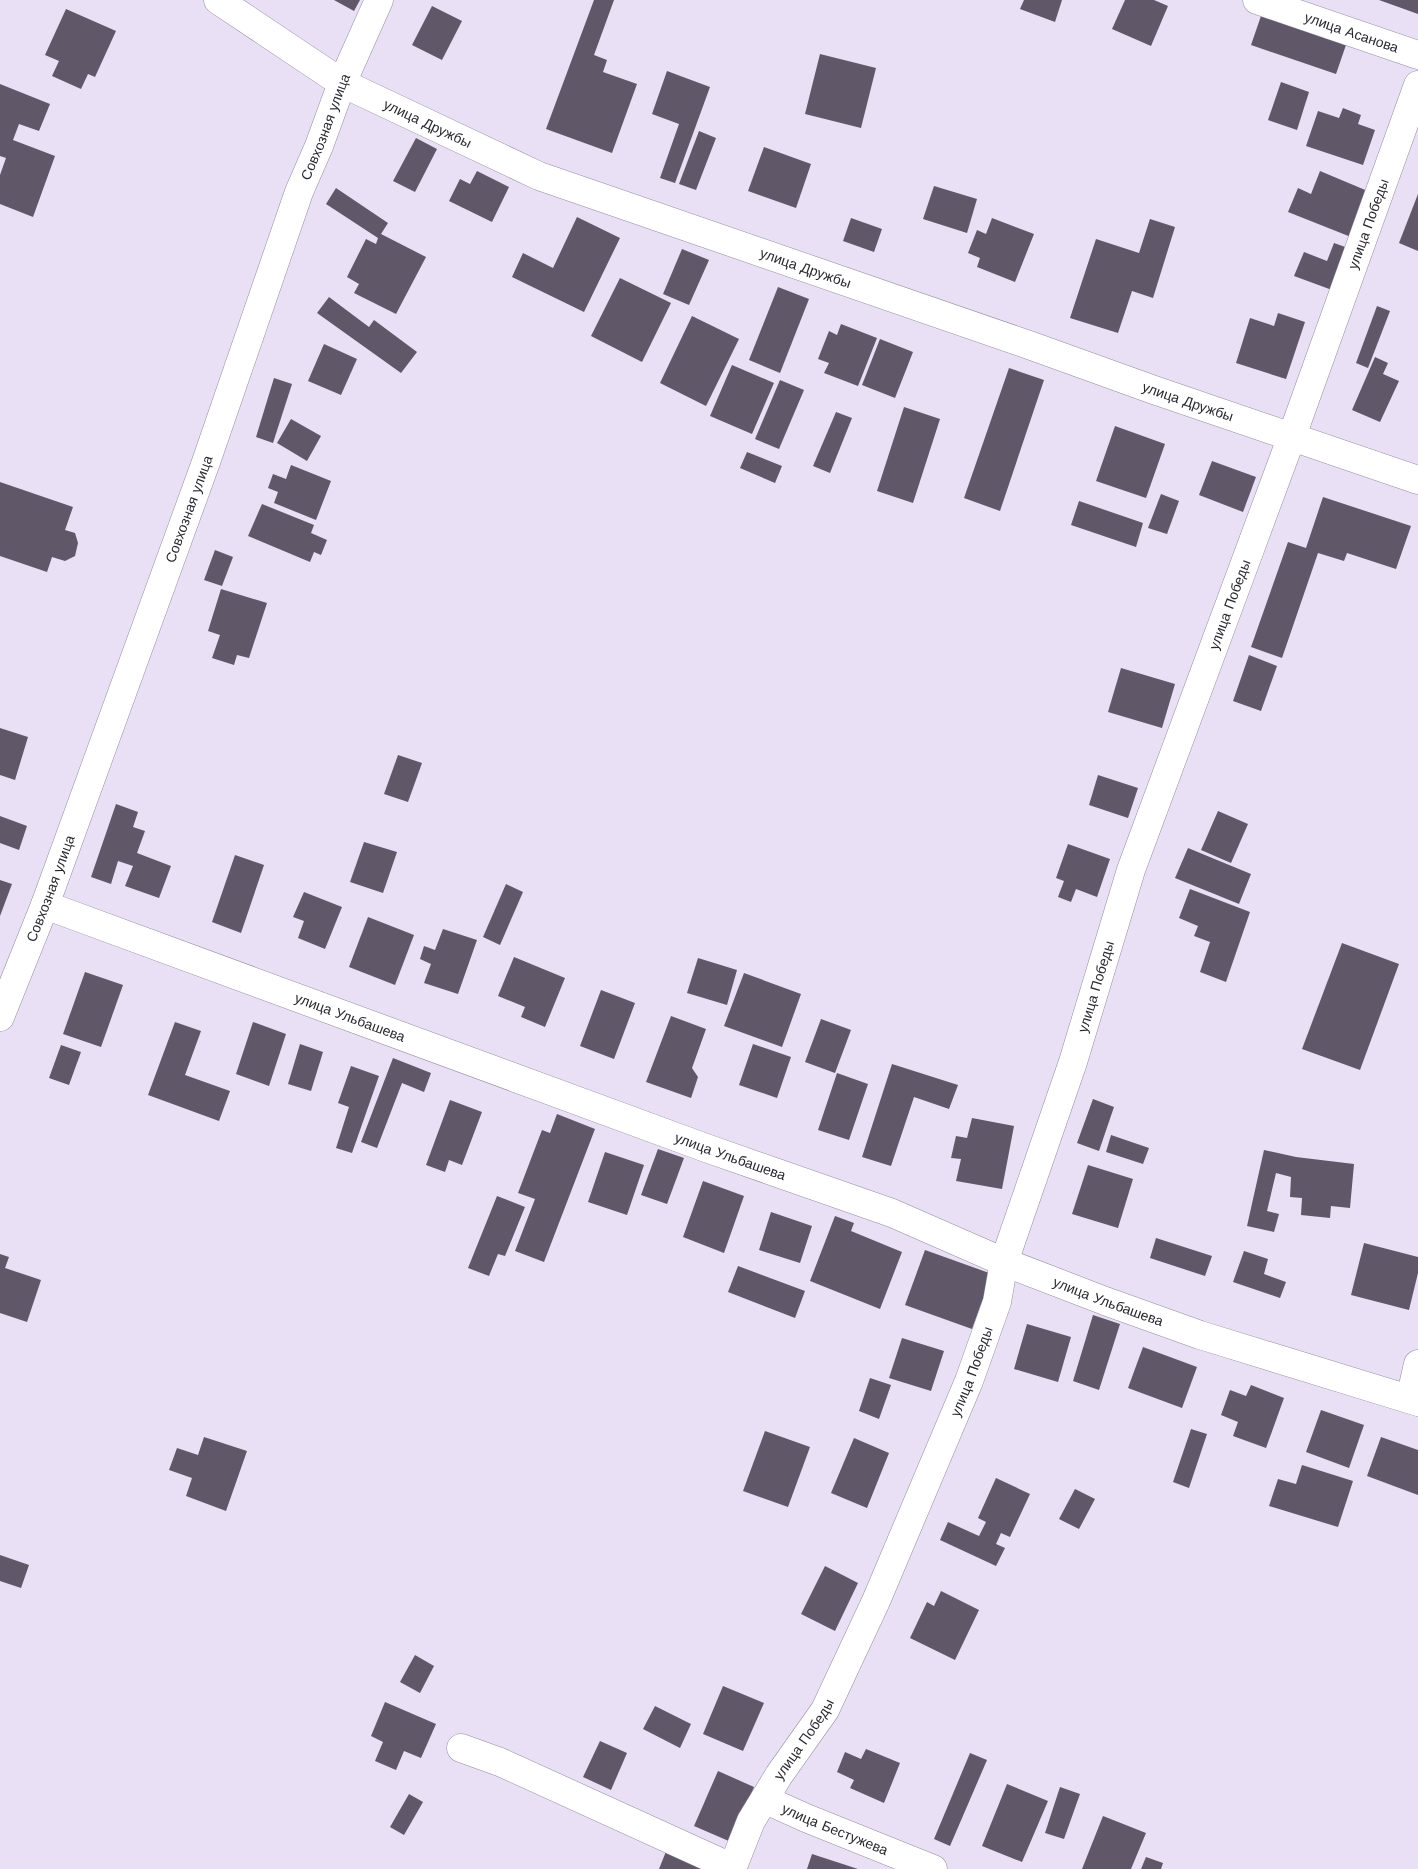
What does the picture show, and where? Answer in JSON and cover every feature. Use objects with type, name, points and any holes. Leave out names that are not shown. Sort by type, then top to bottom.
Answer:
[{"type":"street","name":"улица Дружбы","points":[[218,0],[342,83],[540,176],[1418,480]]},
{"type":"street","name":"Совхозная улица","points":[[0,1017],[45,905],[206,462],[296,201],[342,83],[379,0]]},
{"type":"street","name":"улица Асанова","points":[[1257,0],[1418,55]]},
{"type":"street","name":"улица Победы","points":[[732,1868],[751,1821],[766,1800],[779,1775],[825,1710],[923,1494],[969,1382],[998,1302],[1004,1262],[1073,1062],[1131,870],[1292,436],[1418,85]]},
{"type":"street","name":"улица Ульбашева","points":[[45,905],[706,1148],[892,1213],[1004,1262],[1200,1335],[1414,1401]]},
{"type":"street","points":[[1414,1401],[1418,1364]]},
{"type":"street","points":[[461,1748],[500,1762],[732,1868]]},
{"type":"street","name":"улица Бестужева","points":[[766,1800],[933,1869]]},
{"type":"building","points":[[334,0],[360,0],[354,11]]},
{"type":"building","points":[[594,0],[614,0],[594,55],[607,60],[603,72],[637,84],[612,153],[546,129]]},
{"type":"building","points":[[1024,0],[1062,0],[1055,22],[1020,9]]},
{"type":"building","points":[[1125,0],[1154,0],[1168,6],[1151,46],[1112,29]]},
{"type":"building","points":[[1379,0],[1418,0],[1418,14]]},
{"type":"building","points":[[432,6],[462,21],[442,60],[412,45]]},
{"type":"building","points":[[66,9],[116,31],[95,77],[88,74],[81,89],[52,76],[59,61],[45,55]]},
{"type":"building","points":[[1262,13],[1347,42],[1336,74],[1251,45]]},
{"type":"building","points":[[820,54],[876,68],[861,128],[805,114]]},
{"type":"building","points":[[667,71],[710,87],[675,183],[660,178],[679,124],[652,114]]},
{"type":"building","points":[[1281,82],[1309,92],[1297,130],[1268,120]]},
{"type":"building","points":[[0,84],[50,104],[39,131],[19,124],[13,140],[55,156],[33,217],[0,204],[0,175],[6,158],[0,156]]},
{"type":"building","points":[[1343,108],[1361,115],[1358,124],[1375,130],[1363,165],[1306,146],[1318,111],[1339,118]]},
{"type":"building","points":[[699,131],[716,138],[696,190],[679,184]]},
{"type":"building","points":[[416,138],[437,149],[415,192],[393,181]]},
{"type":"building","points":[[764,147],[811,164],[796,208],[748,191]]},
{"type":"building","points":[[477,171],[509,187],[492,222],[449,201],[460,179],[470,184]]},
{"type":"building","points":[[1320,171],[1370,192],[1351,237],[1288,212],[1298,188],[1311,194]]},
{"type":"building","points":[[934,186],[977,199],[967,233],[923,219]]},
{"type":"building","points":[[336,188],[388,223],[381,234],[426,257],[396,314],[354,293],[359,284],[347,277],[366,239],[376,244],[378,238],[326,204]]},
{"type":"building","points":[[1418,194],[1418,251],[1399,243]]},
{"type":"building","points":[[577,217],[620,238],[584,312],[512,277],[523,253],[553,268]]},
{"type":"building","points":[[851,218],[882,229],[874,252],[843,241]]},
{"type":"building","points":[[992,218],[1034,234],[1015,282],[977,267],[980,258],[968,253],[977,230],[986,234]]},
{"type":"building","points":[[1150,219],[1175,227],[1153,298],[1132,291],[1118,333],[1070,318],[1096,239],[1139,253]]},
{"type":"building","points":[[1334,243],[1348,248],[1332,290],[1294,276],[1304,252],[1327,261]]},
{"type":"building","points":[[682,249],[709,260],[689,305],[663,294]]},
{"type":"building","points":[[620,278],[671,303],[642,362],[591,336]]},
{"type":"building","points":[[778,287],[809,299],[780,373],[749,360]]},
{"type":"building","points":[[329,297],[369,327],[374,320],[417,352],[401,373],[317,313]]},
{"type":"building","points":[[1377,306],[1390,311],[1368,368],[1356,363]]},
{"type":"building","points":[[1278,313],[1305,322],[1286,379],[1236,363],[1250,318],[1274,326]]},
{"type":"building","points":[[692,316],[739,339],[706,406],[660,383]]},
{"type":"building","points":[[841,324],[877,338],[858,386],[824,373],[829,363],[818,359],[829,331],[837,335]]},
{"type":"building","points":[[880,339],[913,352],[895,398],[862,385]]},
{"type":"building","points":[[324,344],[357,359],[341,395],[308,381]]},
{"type":"building","points":[[1375,357],[1388,363],[1383,374],[1399,381],[1380,422],[1352,410]]},
{"type":"building","points":[[732,365],[774,383],[752,434],[710,416]]},
{"type":"building","points":[[1009,368],[1044,380],[1000,511],[964,498]]},
{"type":"building","points":[[274,378],[292,384],[273,443],[256,437]]},
{"type":"building","points":[[780,380],[804,390],[779,449],[755,439]]},
{"type":"building","points":[[904,407],[940,419],[913,503],[877,491]]},
{"type":"building","points":[[836,412],[852,418],[830,473],[813,466]]},
{"type":"building","points":[[291,419],[321,436],[307,461],[277,443]]},
{"type":"building","points":[[1115,426],[1165,444],[1146,498],[1096,481]]},
{"type":"building","points":[[747,452],[782,466],[775,483],[740,468]]},
{"type":"building","points":[[1212,461],[1256,477],[1243,512],[1199,495]]},
{"type":"building","points":[[291,465],[331,481],[316,520],[274,503],[278,492],[268,488],[273,474],[286,479]]},
{"type":"building","points":[[0,482],[73,507],[65,530],[75,533],[78,543],[75,556],[65,561],[52,557],[47,572],[0,556]]},
{"type":"building","points":[[1161,494],[1179,501],[1167,534],[1148,528]]},
{"type":"building","points":[[1323,497],[1411,526],[1396,569],[1347,553],[1344,561],[1318,553],[1282,658],[1251,647],[1288,542],[1306,548]]},
{"type":"building","points":[[1079,501],[1143,523],[1136,547],[1071,525]]},
{"type":"building","points":[[262,504],[314,525],[311,533],[327,540],[321,555],[314,552],[310,562],[248,536]]},
{"type":"building","points":[[215,550],[233,557],[222,586],[204,580]]},
{"type":"building","points":[[221,589],[267,603],[249,658],[237,655],[234,665],[212,658],[220,635],[208,631]]},
{"type":"building","points":[[1249,655],[1277,666],[1261,711],[1233,701]]},
{"type":"building","points":[[1121,668],[1175,684],[1162,728],[1108,712]]},
{"type":"building","points":[[0,728],[28,737],[15,780],[0,775]]},
{"type":"building","points":[[398,755],[422,763],[408,802],[384,794]]},
{"type":"building","points":[[1098,775],[1138,788],[1128,818],[1089,805]]},
{"type":"building","points":[[116,804],[138,812],[133,827],[145,831],[137,853],[171,866],[159,898],[125,886],[133,866],[118,861],[111,884],[91,877]]},
{"type":"building","points":[[1218,811],[1248,824],[1231,863],[1201,850]]},
{"type":"building","points":[[0,816],[27,826],[19,850],[0,843]]},
{"type":"building","points":[[364,842],[397,852],[383,893],[350,882]]},
{"type":"building","points":[[1068,844],[1110,859],[1097,897],[1076,889],[1071,902],[1058,897],[1064,881],[1056,878]]},
{"type":"building","points":[[1188,848],[1251,874],[1239,904],[1175,878]]},
{"type":"building","points":[[235,855],[264,865],[241,933],[212,922]]},
{"type":"building","points":[[0,880],[12,884],[0,916]]},
{"type":"building","points":[[506,884],[523,892],[500,945],[483,937]]},
{"type":"building","points":[[1190,889],[1250,912],[1226,982],[1200,972],[1210,942],[1194,936],[1198,926],[1179,918]]},
{"type":"building","points":[[304,892],[342,907],[325,949],[298,938],[304,921],[293,917]]},
{"type":"building","points":[[368,917],[414,935],[395,985],[349,967]]},
{"type":"building","points":[[443,929],[477,940],[458,994],[424,983],[431,964],[420,959],[424,946],[435,950]]},
{"type":"building","points":[[1342,943],[1399,964],[1360,1070],[1302,1049]]},
{"type":"building","points":[[514,957],[565,978],[545,1027],[521,1017],[525,1007],[498,996]]},
{"type":"building","points":[[698,958],[737,970],[727,1005],[687,993]]},
{"type":"building","points":[[85,972],[123,985],[101,1047],[63,1034]]},
{"type":"building","points":[[744,973],[801,994],[782,1047],[724,1026]]},
{"type":"building","points":[[601,990],[635,1003],[614,1059],[580,1046]]},
{"type":"building","points":[[671,1016],[706,1029],[692,1068],[698,1077],[691,1098],[646,1082]]},
{"type":"building","points":[[821,1019],[851,1030],[835,1073],[805,1062]]},
{"type":"building","points":[[175,1022],[201,1031],[185,1075],[230,1091],[219,1121],[148,1095]]},
{"type":"building","points":[[253,1022],[286,1034],[269,1086],[236,1074]]},
{"type":"building","points":[[300,1044],[323,1052],[311,1091],[288,1084]]},
{"type":"building","points":[[753,1044],[791,1057],[777,1098],[739,1085]]},
{"type":"building","points":[[61,1045],[81,1052],[69,1085],[49,1078]]},
{"type":"building","points":[[393,1058],[431,1073],[424,1092],[402,1083],[377,1148],[361,1142]]},
{"type":"building","points":[[892,1064],[958,1085],[949,1109],[914,1097],[891,1166],[862,1157]]},
{"type":"building","points":[[351,1066],[379,1076],[352,1153],[336,1148],[349,1107],[338,1103]]},
{"type":"building","points":[[837,1073],[868,1084],[849,1140],[818,1130]]},
{"type":"building","points":[[1093,1099],[1114,1107],[1099,1151],[1077,1143]]},
{"type":"building","points":[[450,1100],[482,1112],[462,1165],[449,1160],[445,1172],[426,1165]]},
{"type":"building","points":[[557,1114],[595,1129],[544,1262],[515,1251],[535,1199],[518,1193],[542,1130],[550,1133]]},
{"type":"building","points":[[972,1118],[1014,1126],[1002,1189],[956,1181],[961,1159],[951,1158],[956,1136],[967,1138]]},
{"type":"building","points":[[1111,1135],[1149,1148],[1143,1164],[1106,1152]]},
{"type":"building","points":[[658,1149],[684,1158],[667,1204],[641,1195]]},
{"type":"building","points":[[1264,1150],[1296,1157],[1354,1164],[1350,1208],[1331,1206],[1330,1218],[1301,1215],[1302,1198],[1290,1197],[1291,1177],[1276,1173],[1267,1211],[1279,1214],[1274,1232],[1247,1226]]},
{"type":"building","points":[[605,1152],[644,1165],[627,1215],[588,1202]]},
{"type":"building","points":[[1088,1165],[1133,1179],[1118,1228],[1072,1214]]},
{"type":"building","points":[[703,1181],[744,1196],[724,1253],[683,1237]]},
{"type":"building","points":[[497,1196],[525,1207],[505,1256],[498,1254],[489,1276],[468,1268]]},
{"type":"building","points":[[771,1212],[812,1226],[800,1263],[759,1250]]},
{"type":"building","points":[[835,1216],[854,1223],[851,1231],[902,1252],[880,1309],[810,1281]]},
{"type":"building","points":[[1156,1238],[1212,1256],[1205,1276],[1150,1258]]},
{"type":"building","points":[[1364,1243],[1418,1257],[1418,1273],[1409,1310],[1351,1295]]},
{"type":"building","points":[[925,1250],[992,1274],[972,1329],[905,1305]]},
{"type":"building","points":[[1244,1251],[1268,1259],[1264,1274],[1286,1282],[1280,1298],[1233,1282]]},
{"type":"building","points":[[0,1254],[9,1257],[5,1268],[41,1280],[27,1322],[0,1313]]},
{"type":"building","points":[[738,1266],[805,1291],[795,1318],[728,1292]]},
{"type":"building","points":[[1093,1315],[1120,1324],[1099,1390],[1073,1381]]},
{"type":"building","points":[[1027,1324],[1071,1337],[1058,1382],[1014,1369]]},
{"type":"building","points":[[902,1338],[944,1351],[931,1391],[889,1378]]},
{"type":"building","points":[[1143,1347],[1197,1367],[1182,1408],[1128,1388]]},
{"type":"building","points":[[870,1378],[891,1385],[879,1419],[859,1411]]},
{"type":"building","points":[[1251,1385],[1284,1398],[1266,1448],[1233,1436],[1238,1422],[1221,1415],[1230,1390],[1246,1396]]},
{"type":"building","points":[[1321,1410],[1364,1425],[1349,1468],[1306,1452]]},
{"type":"building","points":[[1191,1429],[1207,1434],[1189,1488],[1173,1482]]},
{"type":"building","points":[[765,1431],[810,1447],[788,1507],[743,1491]]},
{"type":"building","points":[[204,1437],[247,1451],[226,1511],[186,1496],[192,1478],[169,1470],[177,1448],[198,1455]]},
{"type":"building","points":[[1381,1437],[1418,1450],[1418,1495],[1367,1476]]},
{"type":"building","points":[[854,1438],[889,1453],[867,1508],[831,1493]]},
{"type":"building","points":[[1302,1465],[1353,1481],[1338,1527],[1269,1506],[1278,1479],[1296,1484]]},
{"type":"building","points":[[996,1478],[1030,1494],[1010,1537],[1001,1533],[996,1544],[1005,1548],[996,1566],[940,1540],[948,1522],[979,1536],[986,1522],[978,1518]]},
{"type":"building","points":[[1075,1489],[1095,1499],[1079,1529],[1059,1519]]},
{"type":"building","points":[[0,1555],[29,1565],[21,1588],[0,1581]]},
{"type":"building","points":[[825,1566],[858,1583],[835,1631],[801,1614]]},
{"type":"building","points":[[941,1591],[979,1610],[955,1660],[910,1638],[927,1602],[934,1606]]},
{"type":"building","points":[[415,1655],[434,1666],[420,1693],[400,1682]]},
{"type":"building","points":[[723,1686],[764,1703],[743,1751],[703,1734]]},
{"type":"building","points":[[385,1702],[436,1724],[421,1758],[404,1751],[396,1770],[375,1761],[383,1742],[371,1736]]},
{"type":"building","points":[[655,1706],[691,1724],[680,1748],[643,1729]]},
{"type":"building","points":[[600,1741],[627,1753],[611,1790],[583,1777]]},
{"type":"building","points":[[866,1749],[900,1763],[884,1803],[850,1788],[854,1780],[837,1772],[845,1752],[861,1759]]},
{"type":"building","points":[[970,1753],[987,1760],[950,1846],[934,1839]]},
{"type":"building","points":[[718,1771],[754,1787],[731,1842],[694,1826]]},
{"type":"building","points":[[1007,1784],[1048,1801],[1022,1862],[982,1846]]},
{"type":"building","points":[[1060,1787],[1080,1794],[1064,1839],[1045,1833]]},
{"type":"building","points":[[409,1794],[423,1802],[404,1835],[390,1827]]},
{"type":"building","points":[[1103,1816],[1146,1833],[1131,1869],[1082,1869]]},
{"type":"building","points":[[667,1849],[705,1869],[659,1869]]},
{"type":"building","points":[[812,1854],[858,1869],[807,1869]]},
{"type":"building","points":[[1146,1857],[1163,1863],[1161,1869],[1141,1869]]}]
